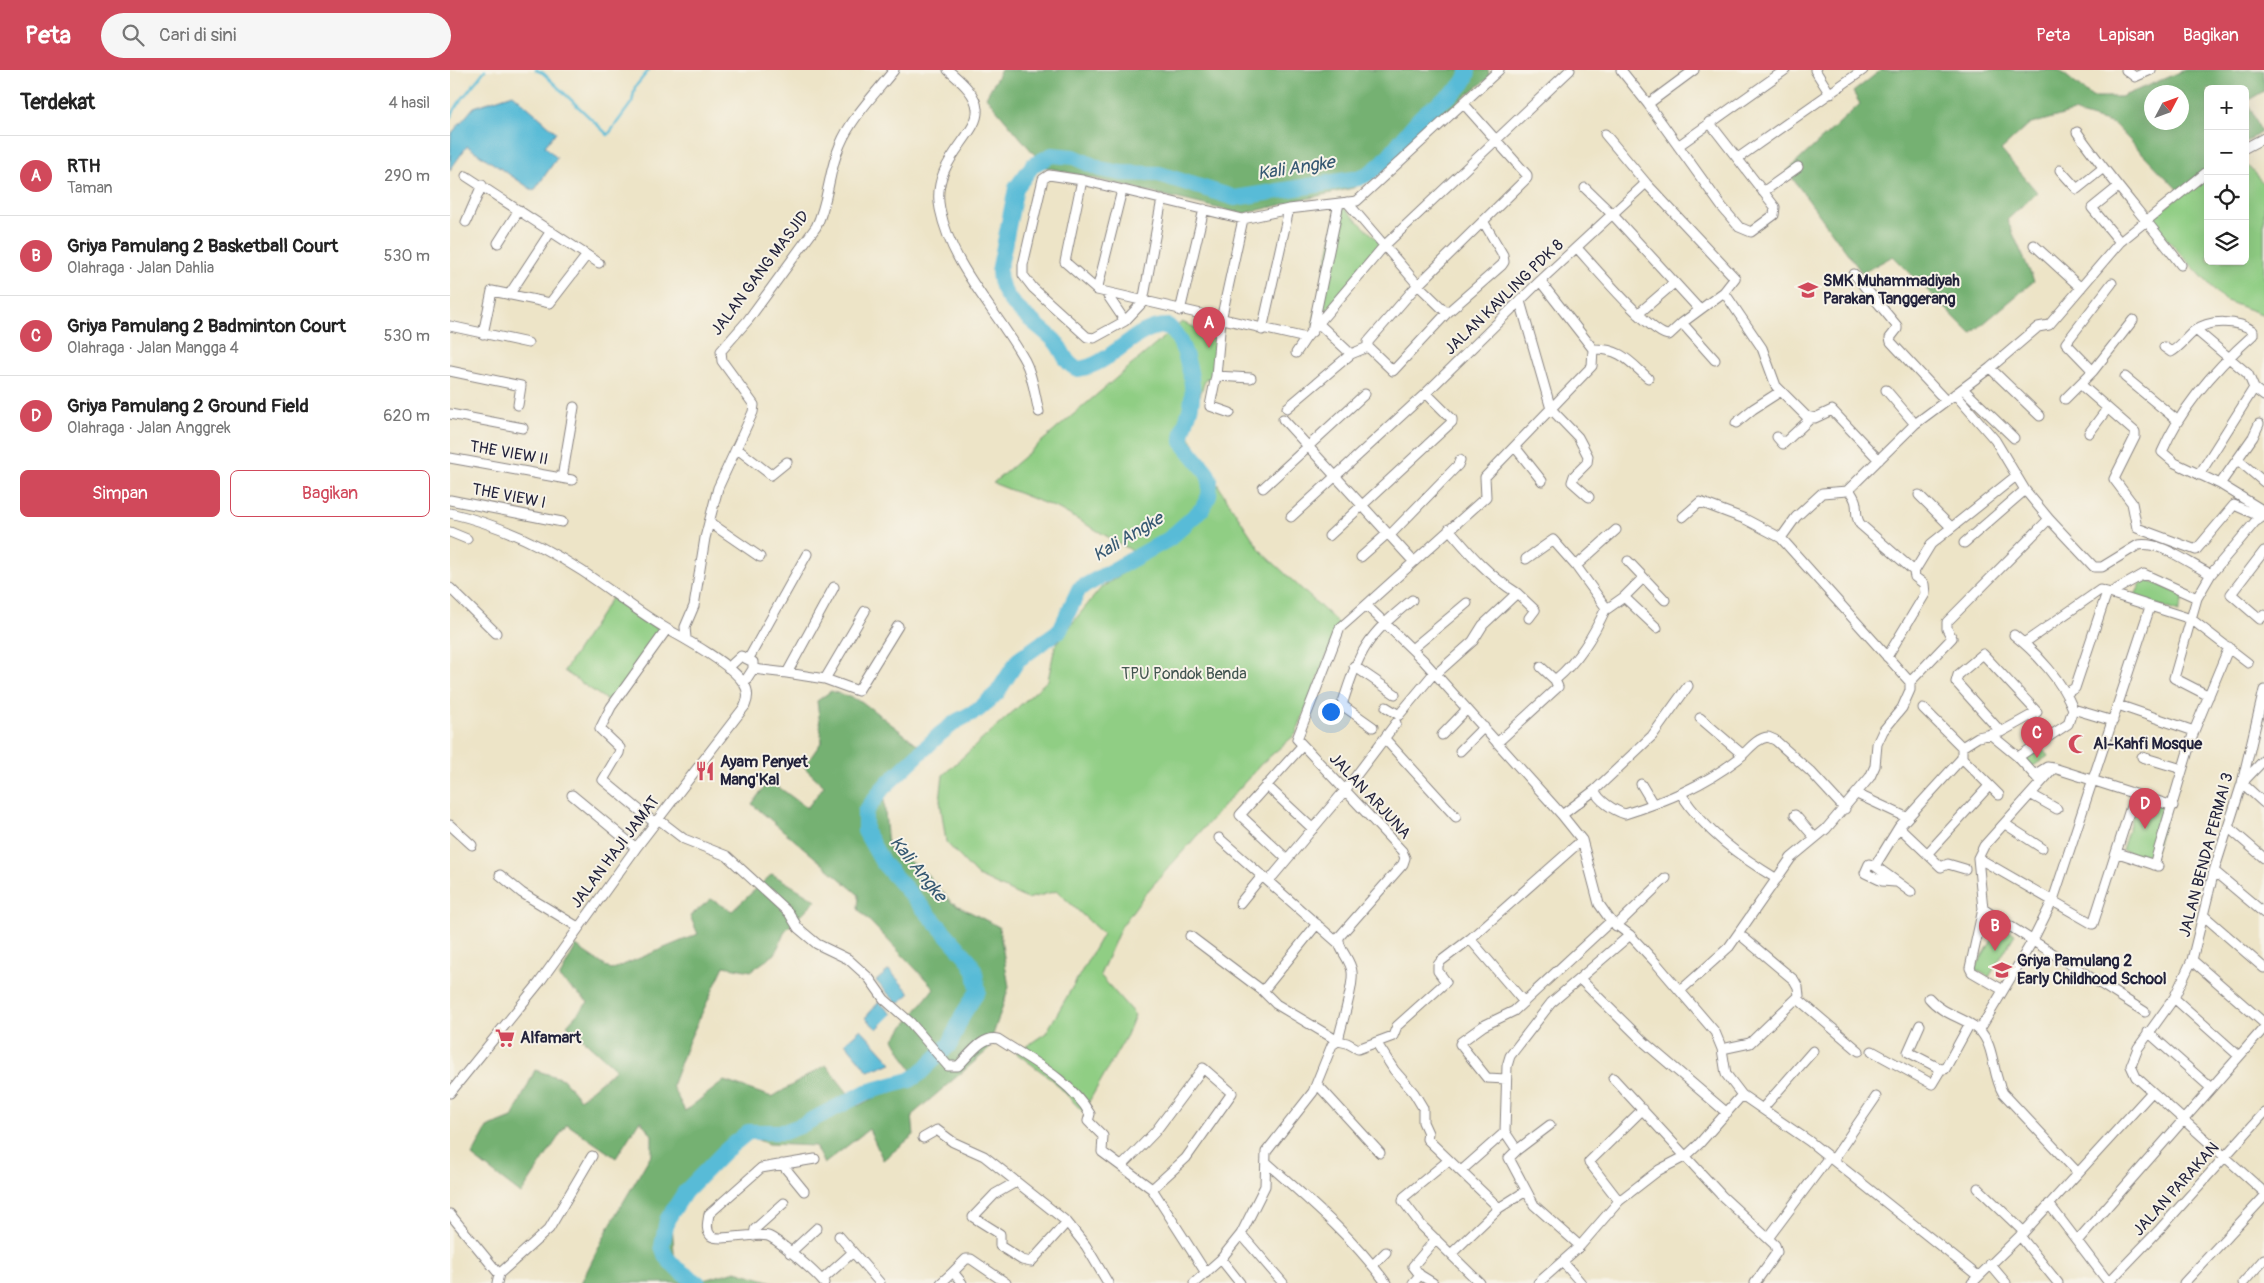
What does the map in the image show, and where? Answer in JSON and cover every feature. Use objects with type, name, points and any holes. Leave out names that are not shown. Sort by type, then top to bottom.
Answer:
[{"type":"street","name":"JALAN GANG MASJID","points":[[686,638],[685,626],[694,606],[702,550],[721,479],[753,412],[754,405],[722,361],[721,351],[748,320],[816,227],[824,211],[829,179],[840,144],[851,125],[894,70]]},
{"type":"street","points":[[948,70],[973,96],[978,111],[974,122],[946,164],[940,182],[939,207],[946,233],[960,262],[1025,361],[1040,412]]},
{"type":"street","points":[[1296,353],[1384,246],[1570,70]]},
{"type":"street","points":[[1621,70],[1648,104],[1722,207],[1743,230],[1747,232],[1755,230],[1776,211],[1710,122]]},
{"type":"street","points":[[1648,104],[1694,70]]},
{"type":"street","points":[[1678,146],[1785,70]]},
{"type":"street","points":[[1816,70],[1830,94]]},
{"type":"street","points":[[1738,158],[1863,70]]},
{"type":"street","points":[[2126,70],[2135,77],[2151,70]]},
{"type":"street","points":[[1162,199],[1143,302],[1125,321],[1094,338],[1087,337],[1033,288],[1023,275],[1023,265],[1043,180],[1053,174],[1082,180],[1122,190],[1162,199],[1204,209],[1243,219],[1289,209],[1361,200],[1495,72]]},
{"type":"street","points":[[1368,347],[1368,342],[1418,285],[1527,176],[1463,103]]},
{"type":"street","points":[[2077,132],[2102,169],[2147,220],[2180,265]]},
{"type":"street","points":[[1577,248],[1638,314],[1667,336],[1699,309],[1724,292],[1735,278],[1646,183],[1605,134]]},
{"type":"street","points":[[2249,146],[2264,138]]},
{"type":"street","points":[[1763,192],[1798,167]]},
{"type":"street","points":[[2060,170],[2077,189],[2102,169]]},
{"type":"street","points":[[1781,538],[1796,517],[1823,493],[1845,492],[1849,490],[1915,424],[1990,368],[2038,327],[2049,325],[2120,242],[2204,174]]},
{"type":"street","points":[[466,176],[599,263]]},
{"type":"street","points":[[1082,180],[1065,262],[1101,292],[1125,321]]},
{"type":"street","name":"JALAN KAVLING PDK 8","points":[[1291,517],[1426,393],[1540,281],[1646,183]]},
{"type":"street","points":[[466,222],[482,185]]},
{"type":"street","points":[[2118,187],[2092,208],[2120,242]]},
{"type":"street","points":[[1585,188],[1613,215],[1699,309]]},
{"type":"street","points":[[1101,292],[1122,190]]},
{"type":"street","points":[[1343,202],[1418,285],[1447,313]]},
{"type":"street","points":[[1309,336],[1343,202]]},
{"type":"street","points":[[1180,311],[1204,209]]},
{"type":"street","points":[[1262,330],[1289,209]]},
{"type":"street","points":[[498,243],[519,210]]},
{"type":"street","points":[[1230,413],[1210,406],[1216,376],[1221,320],[1243,219]]},
{"type":"street","points":[[1368,347],[1393,371],[1447,313],[1504,262],[1503,255],[1483,221]]},
{"type":"street","points":[[509,295],[551,231]]},
{"type":"street","points":[[2034,245],[2081,288]]},
{"type":"street","points":[[483,334],[491,292],[494,290],[550,303],[587,255]]},
{"type":"street","points":[[1854,274],[1898,327],[1890,338],[1891,342],[1946,401]]},
{"type":"street","points":[[1287,860],[1240,815],[1300,743],[1340,628],[1486,497],[1485,477],[1516,448],[1590,370],[1594,360],[1593,349],[1540,281]]},
{"type":"street","points":[[1638,314],[1674,283]]},
{"type":"street","points":[[2093,371],[2066,343],[2112,283]]},
{"type":"street","points":[[1101,292],[1262,330],[1309,336]]},
{"type":"street","points":[[1724,292],[1762,348],[1772,379],[1798,410],[1810,418]]},
{"type":"street","points":[[1520,301],[1551,409],[1585,447],[1588,456],[1587,463],[1574,476],[1572,482],[1589,497]]},
{"type":"street","points":[[2065,399],[2093,371],[2133,320]]},
{"type":"street","points":[[2164,347],[2171,352],[2196,330],[2217,322],[2252,330],[2253,335],[2227,358],[2178,421],[2162,453],[2199,475],[2220,484],[2263,515]]},
{"type":"street","points":[[1682,323],[1714,360]]},
{"type":"street","points":[[1319,324],[1351,354]]},
{"type":"street","points":[[450,326],[528,343]]},
{"type":"street","points":[[2196,330],[2250,376],[2254,388],[2264,396]]},
{"type":"street","points":[[1287,408],[1351,354],[1368,347]]},
{"type":"street","points":[[1593,349],[1612,350],[1620,354],[1648,378]]},
{"type":"street","points":[[1990,368],[2040,416]]},
{"type":"street","points":[[450,371],[521,386],[518,404]]},
{"type":"street","points":[[1216,376],[1251,378]]},
{"type":"street","points":[[2125,377],[2178,421]]},
{"type":"street","points":[[2080,384],[2135,432],[2135,437],[2114,479],[2132,503],[2137,528],[2196,550],[2234,505],[2263,515]]},
{"type":"street","points":[[2199,475],[2254,388]]},
{"type":"street","points":[[1886,390],[1915,424]]},
{"type":"street","points":[[1959,391],[2014,438]]},
{"type":"street","points":[[1959,391],[1995,440],[2025,490],[2049,520],[2097,568],[2102,567],[2138,545],[2144,544],[2158,548],[2210,574]]},
{"type":"street","points":[[1736,423],[1753,409],[1781,392]]},
{"type":"street","points":[[1329,536],[1453,421],[1426,393]]},
{"type":"street","points":[[1263,488],[1365,394]]},
{"type":"street","name":"THE VIEW II","points":[[450,458],[567,479],[574,407]]},
{"type":"street","points":[[2089,433],[2107,409]]},
{"type":"street","points":[[1777,437],[1783,444],[1810,418],[1832,410],[1879,460]]},
{"type":"street","points":[[450,414],[523,428]]},
{"type":"street","points":[[1283,419],[1413,561]]},
{"type":"street","points":[[2220,484],[2238,460],[2259,424]]},
{"type":"street","points":[[736,448],[771,475],[787,462]]},
{"type":"street","points":[[1516,448],[1542,481]]},
{"type":"street","points":[[1361,557],[1389,534],[1458,465],[1460,460]]},
{"type":"street","points":[[2238,460],[2264,482]]},
{"type":"street","points":[[1914,571],[1931,544],[2016,476]]},
{"type":"street","points":[[1849,490],[1857,502],[1857,518],[1860,524],[1914,571],[1915,577],[1924,584],[1925,594],[1886,657]]},
{"type":"street","points":[[1964,543],[2025,490]]},
{"type":"street","points":[[1919,496],[1951,527]]},
{"type":"street","name":"THE VIEW I","points":[[450,500],[562,522]]},
{"type":"street","points":[[1683,517],[1700,503],[1744,520],[1781,538],[1910,682]]},
{"type":"street","points":[[450,513],[507,531],[557,557],[668,629],[686,638],[728,668],[744,683],[753,669],[753,662],[749,658],[742,656],[728,668]]},
{"type":"street","points":[[2209,696],[2174,678],[2191,619],[2198,598],[2210,574],[2263,515]]},
{"type":"street","points":[[1681,990],[1729,947],[1791,858],[1845,809],[1857,794],[1870,777],[1875,766],[1877,744],[1883,731],[1902,708],[1910,690],[1910,682],[1952,638],[1946,629],[1947,622],[2049,520]]},
{"type":"street","points":[[709,522],[760,557]]},
{"type":"street","points":[[1449,529],[1472,558],[1499,582],[1517,593],[1535,610],[1529,618]]},
{"type":"street","points":[[1576,566],[1616,530]]},
{"type":"street","points":[[450,532],[467,539]]},
{"type":"street","points":[[1526,558],[1552,539],[1576,566],[1606,608]]},
{"type":"street","points":[[2264,551],[2231,594],[2260,619],[2264,615]]},
{"type":"street","points":[[749,658],[807,554]]},
{"type":"street","points":[[1628,561],[1665,600]]},
{"type":"street","points":[[2066,693],[2075,688],[2108,592],[2144,574],[2198,598]]},
{"type":"street","points":[[1555,680],[1572,665],[1595,633],[1606,608],[1624,597],[1643,578]]},
{"type":"street","points":[[788,673],[834,587]]},
{"type":"street","points":[[450,588],[496,633]]},
{"type":"street","points":[[2024,643],[2098,591],[2108,592],[2191,619],[2248,663]]},
{"type":"street","points":[[1386,707],[1399,715],[1435,674],[1473,641],[1483,626],[1517,593]]},
{"type":"street","points":[[1624,597],[1656,628]]},
{"type":"street","points":[[1373,727],[1342,705],[1354,666],[1364,647],[1385,622],[1412,600]]},
{"type":"street","points":[[1412,649],[1467,602]]},
{"type":"street","points":[[1366,605],[1412,649],[1484,727],[1582,840],[1597,898],[1614,923],[1630,935],[1681,990],[1715,1032],[1722,1049],[1729,1080],[1742,1095],[1831,1158],[1975,1280],[2022,1234],[2152,1092],[2264,1192]]},
{"type":"street","points":[[1980,1031],[2033,940],[2053,900],[2094,781],[2150,607]]},
{"type":"street","points":[[825,679],[865,610]]},
{"type":"street","points":[[753,669],[825,679],[856,691],[860,690],[898,626]]},
{"type":"street","points":[[668,629],[611,707],[600,729],[620,748],[619,753],[602,780],[656,821],[684,839],[726,856],[789,913],[798,928],[817,944],[848,959],[870,978],[884,999],[910,1022],[948,1066],[958,1066],[985,1040],[992,1038],[998,1039],[1058,1079],[1083,1103],[1090,1114],[1088,1121],[1103,1136],[1102,1152],[1152,1189],[1206,1273]]},
{"type":"street","points":[[2014,635],[2024,643],[2056,679],[2066,693],[2072,709],[2068,724],[2018,757]]},
{"type":"street","points":[[2118,853],[2156,865],[2194,731],[2229,647]]},
{"type":"street","points":[[1962,747],[1978,737],[2001,732],[2037,712],[1983,654],[1958,675],[1956,682],[2001,732]]},
{"type":"street","points":[[1354,666],[1395,694]]},
{"type":"street","points":[[1497,743],[1558,687],[1555,680],[1541,666]]},
{"type":"street","name":"JALAN HAJI JAMAT","points":[[450,1093],[539,983],[656,821],[745,706],[748,694],[744,683]]},
{"type":"street","points":[[1562,815],[1595,790],[1652,736],[1688,686]]},
{"type":"street","name":"JALAN BENDA PERMAI 3","points":[[2152,1092],[2136,1077],[2132,1066],[2138,1048],[2174,998],[2192,960],[2214,871],[2242,783],[2264,692]]},
{"type":"street","points":[[2118,705],[2194,731]]},
{"type":"street","points":[[1911,892],[1895,882],[1882,881],[1865,873],[1869,864],[1875,866],[1906,817],[1962,758],[1962,747],[1923,708]]},
{"type":"street","points":[[1442,735],[1467,709]]},
{"type":"street","points":[[2072,709],[2113,721]]},
{"type":"street","points":[[1700,718],[1743,756]]},
{"type":"street","points":[[1272,876],[1346,789],[1396,723]]},
{"type":"street","points":[[1460,751],[1484,727]]},
{"type":"street","points":[[1990,734],[2018,757],[2042,783]]},
{"type":"street","points":[[1595,790],[1596,794],[1610,807],[1623,814],[1682,794],[1712,778],[1743,756],[1762,738],[1771,738],[1811,772],[1845,809]]},
{"type":"street","points":[[1384,739],[1456,817]]},
{"type":"street","name":"JALAN ARJUNA","points":[[1300,743],[1346,789],[1402,851],[1405,858],[1403,864],[1339,937],[1338,943]]},
{"type":"street","points":[[2142,757],[2182,769]]},
{"type":"street","points":[[1962,758],[1999,795]]},
{"type":"street","points":[[2264,760],[2242,783],[2264,803]]},
{"type":"street","points":[[2034,775],[2047,767],[2054,768],[2173,806]]},
{"type":"street","points":[[2003,990],[1970,970],[1983,909],[1978,858],[1984,846],[2032,795],[2054,768]]},
{"type":"street","points":[[1641,784],[1653,804]]},
{"type":"street","points":[[1266,785],[1313,829]]},
{"type":"street","points":[[1927,854],[1990,786]]},
{"type":"street","points":[[1682,794],[1689,806],[1722,842],[1739,856],[1777,879]]},
{"type":"street","points":[[1857,794],[1906,817]]},
{"type":"street","points":[[1978,858],[2093,924],[2118,853],[2135,794]]},
{"type":"street","points":[[572,795],[636,848]]},
{"type":"street","points":[[2032,795],[2057,809]]},
{"type":"street","points":[[1795,815],[1815,838]]},
{"type":"street","points":[[2005,824],[2042,848]]},
{"type":"street","points":[[450,825],[472,845]]},
{"type":"street","points":[[2228,827],[2264,858]]},
{"type":"street","points":[[1899,828],[1941,867],[1948,864],[1965,869]]},
{"type":"street","points":[[1194,1283],[1221,1259],[1241,1234],[1265,1186],[1266,1152],[1317,1084],[1332,1045],[1338,1041],[1353,975],[1349,960],[1338,943],[1219,838]]},
{"type":"street","points":[[1190,936],[1263,991],[1276,1004],[1338,1041],[1358,1049],[1392,1036],[1397,1026],[1446,982],[1438,971],[1438,965],[1582,840]]},
{"type":"street","points":[[2214,871],[2264,914]]},
{"type":"street","points":[[500,875],[522,893],[578,927]]},
{"type":"street","points":[[1240,903],[1262,876]]},
{"type":"street","points":[[1506,1079],[1487,1078],[1460,1043],[1483,1026],[1510,1014],[1666,878]]},
{"type":"street","points":[[1983,909],[2145,1012]]},
{"type":"street","points":[[2203,915],[2264,967]]},
{"type":"street","points":[[1263,991],[1317,924]]},
{"type":"street","points":[[1517,1150],[1505,1132],[1508,1061],[1548,1007],[1630,935]]},
{"type":"street","points":[[1470,938],[1524,1002]]},
{"type":"street","points":[[1722,1049],[1750,1043],[1798,999],[1798,987],[1794,980],[1744,938]]},
{"type":"street","points":[[2192,960],[2264,1023]]},
{"type":"street","points":[[1580,979],[1645,1043],[1727,1113]]},
{"type":"street","points":[[1929,998],[1940,1010],[1980,1031],[1988,1046],[1998,1084],[2004,1093],[2078,1173]]},
{"type":"street","points":[[2174,998],[2239,1056]]},
{"type":"street","points":[[1798,999],[1860,1051]]},
{"type":"street","points":[[1920,1025],[1908,1053],[1941,1069]]},
{"type":"street","points":[[1872,1051],[1931,1084],[1941,1069],[1945,1068],[1969,1025]]},
{"type":"street","points":[[2078,1240],[2264,1028]]},
{"type":"street","points":[[2148,1032],[2212,1088]]},
{"type":"street","points":[[1376,1042],[1394,1070],[1414,1093],[1423,1108],[1423,1122],[1428,1133],[1427,1139],[1500,1208]]},
{"type":"street","points":[[1762,1108],[1812,1051]]},
{"type":"street","points":[[1122,1166],[1155,1132],[1203,1068],[1232,1092],[1186,1158],[1152,1189]]},
{"type":"street","points":[[1613,1078],[1722,1196],[1769,1237],[1775,1245],[1777,1252],[1755,1283]]},
{"type":"street","points":[[1317,1084],[1380,1153]]},
{"type":"street","points":[[1538,1283],[1580,1246],[1620,1201],[1659,1170],[1686,1156],[1742,1095]]},
{"type":"street","points":[[1769,1237],[1876,1097]]},
{"type":"street","points":[[1620,1201],[1589,1162],[1643,1109]]},
{"type":"street","name":"JALAN PARAKAN","points":[[2108,1283],[2225,1158],[2264,1113]]},
{"type":"street","points":[[1550,1126],[1509,1158],[1534,1205],[1580,1246]]},
{"type":"street","points":[[923,1138],[937,1130],[953,1142],[984,1156],[1067,1222],[1086,1246],[1108,1283]]},
{"type":"street","points":[[1461,1171],[1505,1132]]},
{"type":"street","points":[[450,1214],[498,1278],[549,1229],[592,1156]]},
{"type":"street","points":[[815,1159],[761,1168],[709,1214],[707,1229],[710,1235],[717,1238],[768,1236],[823,1282],[853,1252]]},
{"type":"street","points":[[1449,1160],[1404,1197],[1403,1201],[1422,1226],[1480,1283]]},
{"type":"street","points":[[1267,1163],[1341,1230],[1373,1265],[1386,1283]]},
{"type":"street","points":[[782,1164],[804,1190]]},
{"type":"street","points":[[1016,1182],[995,1194],[973,1217],[1000,1234],[1000,1246],[1022,1260],[1031,1262],[1067,1222]]},
{"type":"street","points":[[1978,1188],[2022,1234],[2058,1283]]},
{"type":"street","points":[[1451,1254],[1500,1208],[1526,1191]]},
{"type":"street","points":[[2184,1283],[2264,1197]]},
{"type":"street","points":[[754,1236],[755,1229],[784,1203]]},
{"type":"street","points":[[2049,1204],[2078,1240],[2108,1283]]},
{"type":"street","points":[[790,1253],[817,1228]]},
{"type":"street","points":[[1241,1234],[1283,1283]]},
{"type":"street","points":[[840,1236],[880,1283]]},
{"type":"street","points":[[1433,1283],[1420,1275],[1413,1265],[1436,1239]]},
{"type":"street","points":[[1373,1265],[1386,1252]]},
{"type":"street","points":[[941,1283],[966,1259],[971,1258],[1006,1283]]},
{"type":"street","points":[[1221,1259],[1240,1283]]},
{"type":"street","points":[[2243,1283],[2264,1259]]},
{"type":"street","points":[[1563,1262],[1581,1283]]},
{"type":"street","points":[[1990,1264],[2006,1283]]},
{"type":"street","points":[[953,1272],[962,1283]]},
{"type":"street","points":[[1413,1283],[1420,1275]]},
{"type":"green space","points":[[1001,70],[1488,70],[1490,77],[1419,133],[1388,167],[1353,188],[1242,214],[1045,167],[986,97]]},
{"type":"green space","points":[[1881,70],[2059,70],[2092,97],[2121,97],[2144,87],[2144,130],[2189,130],[2189,85],[2149,85],[2185,70],[2264,70],[2264,91],[2249,100],[2249,85],[2204,85],[2204,173],[2179,191],[2114,124],[2073,112],[2028,125],[2001,150],[2037,192],[2007,220],[2034,281],[1971,334],[1893,256],[1862,273],[1787,171],[1860,104],[1853,92]]},
{"type":"green space","points":[[2249,105],[2261,132],[2249,140]]},
{"type":"green space","points":[[2249,167],[2264,184],[2264,315],[2224,300],[2150,221],[2204,174],[2204,265],[2249,265]]},
{"type":"green space","points":[[1339,203],[1384,246],[1313,325]]},
{"type":"green space","name":"TPU Pondok Benda","points":[[1205,317],[1221,323],[1217,364],[1211,380],[1206,378],[1187,432],[1224,495],[1261,551],[1339,624],[1296,734],[1261,764],[1145,894],[1121,927],[1100,975],[1135,1015],[1127,1035],[1083,1112],[1053,1080],[1016,1053],[1046,1033],[1103,934],[1057,891],[1027,899],[978,876],[946,842],[940,800],[943,775],[1048,680],[1055,646],[1078,616],[1101,588],[1145,558],[1059,509],[993,483],[1182,322],[1203,331]]},
{"type":"green space","points":[[2144,578],[2184,596],[2179,612],[2134,597]]},
{"type":"green space","points":[[612,597],[662,630],[611,703],[564,671]]},
{"type":"green space","points":[[831,691],[861,701],[921,747],[883,787],[888,847],[926,873],[951,902],[999,927],[1009,987],[988,1050],[912,1115],[914,1135],[883,1160],[869,1129],[824,1164],[815,1146],[768,1144],[746,1135],[713,1161],[672,1223],[675,1267],[696,1282],[736,1271],[776,1283],[581,1283],[610,1225],[652,1153],[652,1135],[640,1120],[616,1158],[567,1124],[521,1194],[472,1156],[487,1128],[512,1118],[535,1070],[563,1079],[580,1099],[616,1069],[567,1025],[588,1002],[559,978],[576,946],[611,970],[698,934],[690,916],[711,899],[732,911],[772,874],[816,900],[785,931],[775,954],[751,971],[724,966],[688,1043],[672,1086],[685,1111],[724,1081],[772,1097],[826,1065],[858,1106],[915,1076],[894,1039],[934,988],[858,909],[859,895],[752,804],[769,780],[807,808],[824,786],[804,767],[822,741],[817,701]]},
{"type":"green space","points":[[2042,748],[2048,756],[2032,767],[2026,759]]},
{"type":"green space","points":[[2138,798],[2169,808],[2152,861],[2122,850]]},
{"type":"green space","points":[[2001,925],[2015,934],[1989,977],[1975,969]]},
{"type":"water","points":[[513,94],[556,132],[545,146],[557,158],[534,191],[467,146],[450,170],[451,134],[474,107]]},
{"type":"water","points":[[889,970],[910,993],[898,1004],[876,981]]},
{"type":"water","points":[[879,1002],[892,1014],[877,1029],[865,1018]]},
{"type":"water","points":[[861,1029],[892,1063],[868,1071],[845,1043]]},
{"type":"waterway","points":[[450,118],[458,104],[485,70]]},
{"type":"waterway","points":[[536,70],[543,73],[608,135],[632,102],[635,87],[649,70]]},
{"type":"waterway","name":"Kali Angke","points":[[698,1283],[677,1269],[666,1257],[662,1246],[667,1220],[685,1192],[725,1151],[748,1132],[784,1132],[800,1126],[866,1092],[910,1080],[918,1075],[950,1044],[963,1014],[978,991],[975,972],[969,960],[883,863],[865,831],[865,812],[883,788],[940,734],[957,721],[978,710],[997,693],[1018,660],[1060,630],[1079,589],[1169,539],[1202,509],[1209,496],[1210,480],[1206,471],[1182,442],[1191,405],[1192,386],[1184,352],[1179,341],[1168,326],[1156,327],[1144,332],[1102,360],[1078,369],[1070,364],[1054,340],[1011,302],[1001,282],[999,271],[1016,188],[1033,165],[1052,155],[1074,157],[1100,169],[1121,173],[1159,174],[1235,198],[1359,178],[1369,173],[1387,158],[1425,113],[1458,89],[1467,77],[1468,70]]},
{"type":"place","name":"SMK Muhammadiyah Parakan Tanggerang","points":[[1808,290]]},
{"type":"place","name":"RTH","points":[[1209,348]]},
{"type":"place","name":"Al-Kahfi Mosque","points":[[2078,744]]},
{"type":"place","name":"Griya Pamulang 2 Badminton Court","points":[[2037,758]]},
{"type":"place","name":"Ayam Penyet Mang'Kal","points":[[705,771]]},
{"type":"place","name":"Griya Pamulang 2 Ground Field","points":[[2145,829]]},
{"type":"place","name":"Griya Pamulang 2 Basketball Court","points":[[1995,951]]},
{"type":"place","name":"Griya Pamulang 2 Early Childhood School","points":[[2002,970]]},
{"type":"place","name":"Alfamart","points":[[505,1038]]}]
